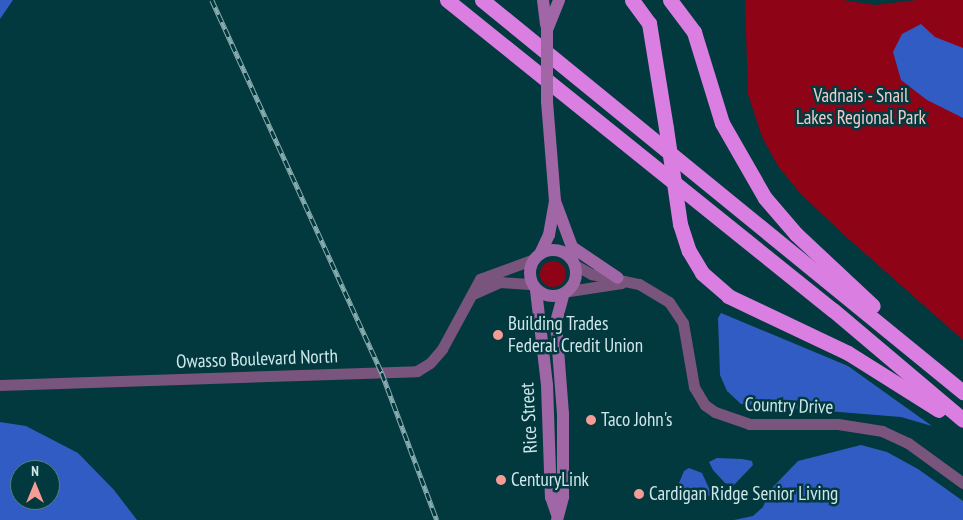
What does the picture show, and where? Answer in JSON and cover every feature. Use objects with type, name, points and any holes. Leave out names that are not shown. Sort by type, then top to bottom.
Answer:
[{"type":"highway","points":[[447,0],[833,310],[963,420]]},
{"type":"highway","points":[[482,0],[962,391]]},
{"type":"highway","points":[[632,0],[649,23],[680,224],[689,251],[702,273],[728,296],[848,353],[963,426]]},
{"type":"highway","points":[[670,0],[679,6],[694,32],[732,143],[774,210],[962,391]]},
{"type":"main road","points":[[543,0],[547,30],[547,101],[555,201],[573,257],[576,279],[566,293],[549,297],[534,287],[530,271],[549,235],[555,201]]},
{"type":"main road","points":[[547,30],[559,0]]},
{"type":"main road","points":[[537,257],[560,251],[622,280]]},
{"type":"main road","name":"Rice Street","points":[[534,287],[547,385],[551,497],[557,517]]},
{"type":"main road","name":"Rice Street","points":[[557,517],[563,496],[563,414],[556,322],[566,293]]},
{"type":"street","name":"Owasso Boulevard North","points":[[0,384],[411,372],[422,368],[438,356],[482,276],[537,257]]},
{"type":"street","name":"Country Drive","points":[[573,257],[591,274],[622,280],[661,295],[677,311],[687,335],[694,387],[705,405],[715,412],[749,424],[838,424],[882,431],[908,443],[963,483]]},
{"type":"street","points":[[566,293],[622,280]]},
{"type":"street","points":[[473,294],[500,282],[534,287]]},
{"type":"green space","name":"Vadnais - Snail Lakes Regional Park","points":[[745,0],[843,0],[875,5],[917,0],[963,0],[963,340],[843,234],[800,193],[778,166],[762,137],[748,94]]},
{"type":"green space","points":[[553,261],[563,264],[566,274],[563,284],[553,287],[543,284],[540,274],[543,264]]},
{"type":"water","points":[[0,0],[13,0],[0,19]]},
{"type":"water","points":[[921,24],[935,37],[963,48],[963,118],[927,100],[901,80],[893,52],[902,34]]},
{"type":"water","points":[[721,313],[848,366],[932,426],[901,417],[741,404],[727,391],[720,375],[718,318]]},
{"type":"water","points":[[0,422],[26,426],[78,453],[114,490],[137,520],[0,520]]},
{"type":"water","points":[[861,445],[887,452],[918,469],[963,501],[963,520],[734,520],[753,516],[763,507],[770,490],[798,461]]},
{"type":"water","points":[[717,458],[742,459],[752,461],[753,465],[733,486],[725,483],[713,470],[709,462]]},
{"type":"water","points":[[689,468],[702,473],[712,495],[698,499],[684,492],[679,483],[684,471]]},
{"type":"railway","points":[[212,0],[382,373],[437,520]]},
{"type":"place","name":"Building Trades Federal Credit Union","points":[[498,335]]},
{"type":"place","name":"Taco John's","points":[[591,420]]},
{"type":"place","name":"CenturyLink","points":[[501,480]]},
{"type":"place","name":"Cardigan Ridge Senior Living","points":[[639,494]]}]
